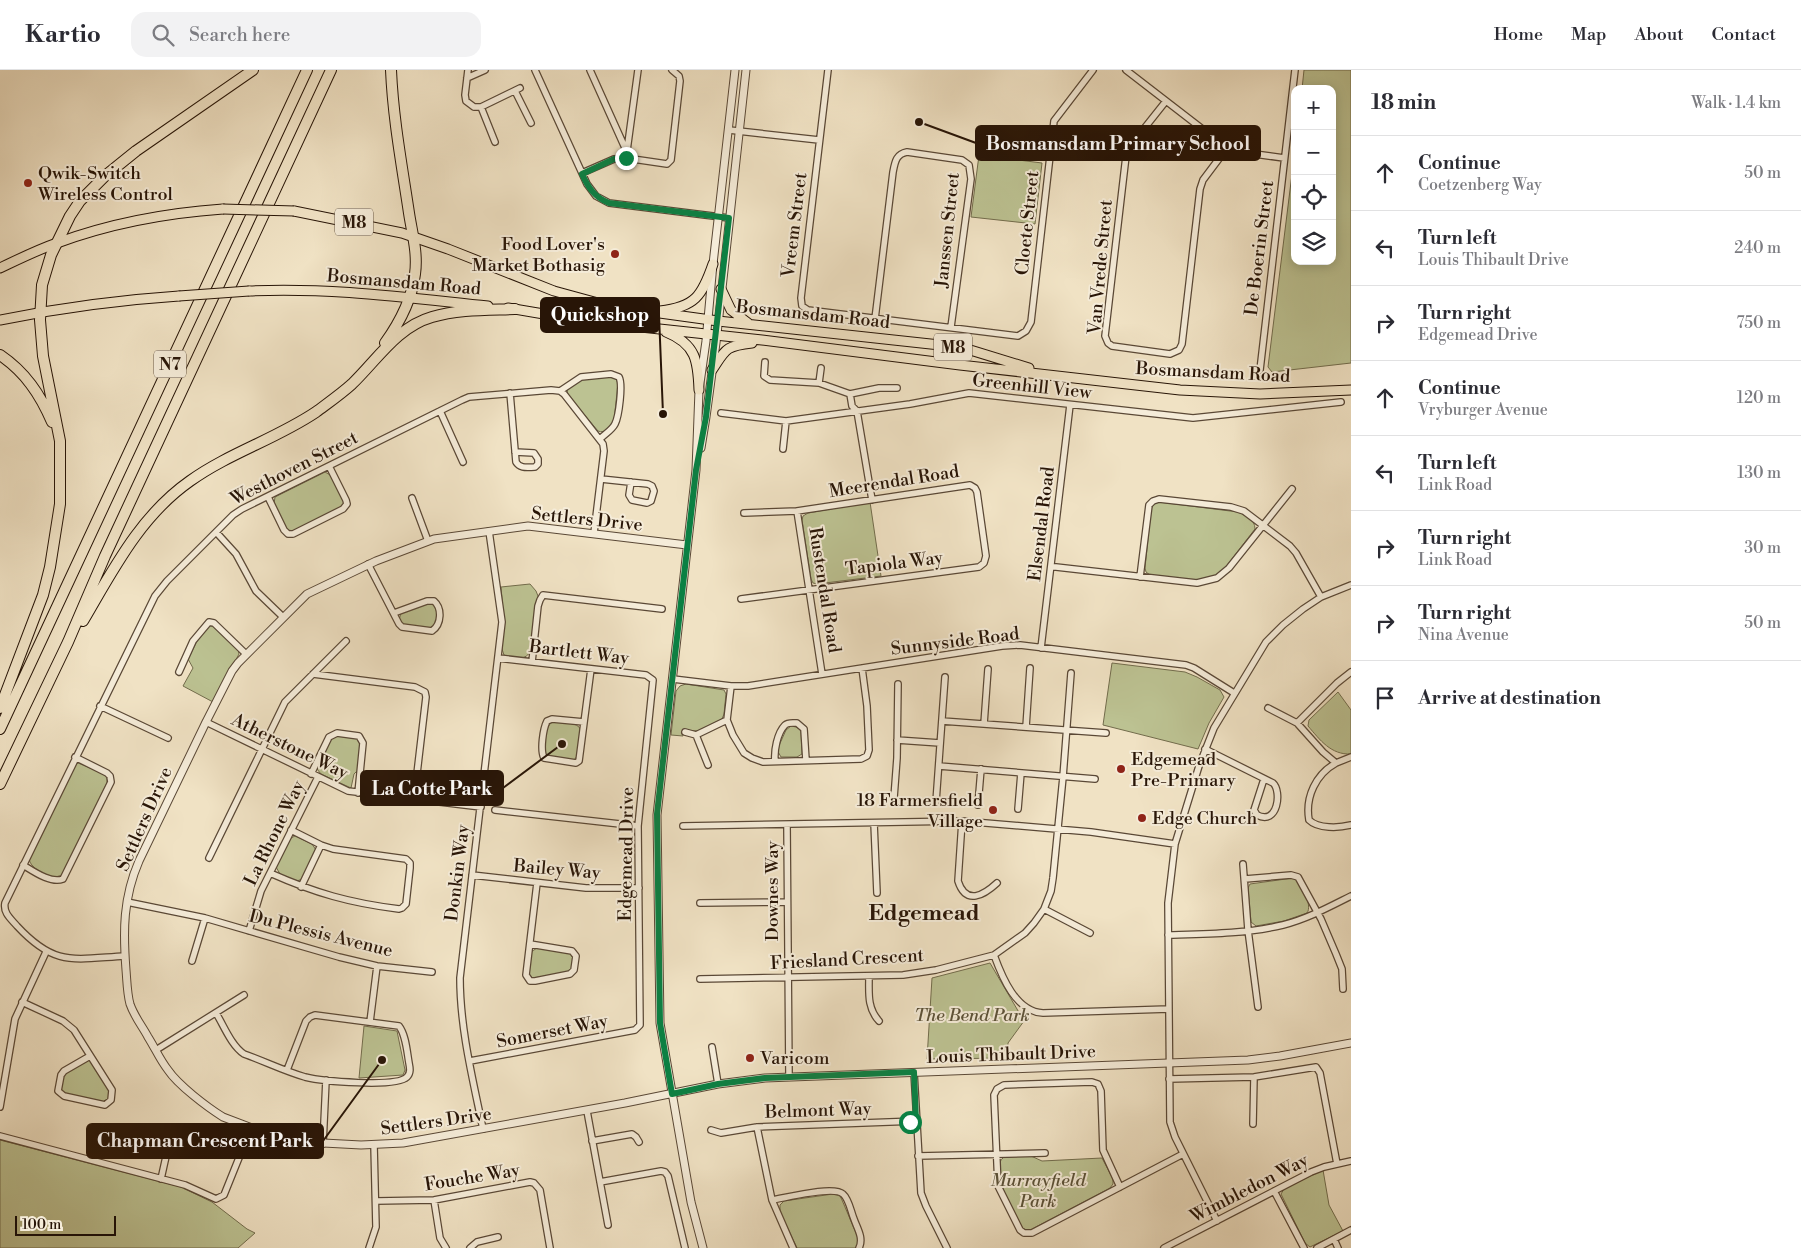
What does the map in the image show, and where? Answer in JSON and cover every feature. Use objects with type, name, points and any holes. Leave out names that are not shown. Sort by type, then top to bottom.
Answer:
[{"type":"highway","points":[[0,708],[20,651],[43,596],[50,567],[60,504],[60,441],[43,356],[40,312],[42,285],[56,243],[80,201],[105,176],[136,151],[253,70]]},
{"type":"highway","name":"N7","points":[[0,730],[308,70]]},
{"type":"highway","name":"N7","points":[[0,784],[68,642],[105,556],[331,70]]},
{"type":"highway","points":[[367,369],[391,334],[410,298],[416,271],[414,237],[396,119],[391,70]]},
{"type":"highway","points":[[68,642],[83,621],[134,535],[154,511],[190,481],[315,412],[348,387],[403,332],[424,320],[444,314],[515,309]]},
{"type":"highway","points":[[0,356],[20,370],[36,390],[60,441]]},
{"type":"main road","name":"Bosmansdam Road","points":[[0,268],[56,243],[98,229],[156,216],[223,209],[294,211],[368,225],[414,237],[554,292],[609,306],[640,312],[949,346],[1073,379]]},
{"type":"main road","points":[[640,312],[677,308],[690,303],[698,297],[704,288],[713,264]]},
{"type":"main road","points":[[721,289],[730,310],[750,324]]},
{"type":"main road","name":"Bosmansdam Road","points":[[0,320],[124,299],[249,291],[315,291],[410,298],[515,309],[585,321],[1180,390],[1260,394],[1351,390]]},
{"type":"main road","points":[[657,329],[679,338],[691,349],[698,364],[699,390]]},
{"type":"main road","points":[[712,370],[721,354],[728,348],[742,344],[768,341]]},
{"type":"street","points":[[468,70],[466,102],[474,107],[481,107],[517,90],[531,123]]},
{"type":"street","points":[[467,78],[485,70]]},
{"type":"street","points":[[535,70],[582,174],[593,193],[609,203],[729,218]]},
{"type":"street","points":[[590,70],[626,155]]},
{"type":"street","points":[[626,155],[638,70]]},
{"type":"street","points":[[582,174],[626,155],[666,164],[670,162],[680,81],[672,70]]},
{"type":"street","name":"Edgemead Drive","points":[[696,470],[699,390],[707,334],[735,70]]},
{"type":"street","name":"Edgemead Drive","points":[[703,1248],[691,1202],[660,1023],[657,814],[696,470],[706,417],[717,335],[746,70]]},
{"type":"street","name":"Vreem Street","points":[[828,70],[802,306],[808,310],[1018,336],[1026,332]]},
{"type":"street","name":"Cloete Street","points":[[1026,332],[1031,322],[1054,121],[1093,70]]},
{"type":"street","points":[[1126,70],[1227,148],[1240,152],[1284,158]]},
{"type":"street","name":"De Boerin Street","points":[[1260,370],[1295,70]]},
{"type":"street","name":"Van Vrede Street","points":[[1166,100],[1131,145],[1126,156],[1105,336],[1112,346],[1170,354],[1179,350],[1182,344],[1200,189],[1203,180],[1227,148]]},
{"type":"street","points":[[481,107],[495,142]]},
{"type":"street","points":[[729,130],[819,140]]},
{"type":"street","name":"Janssen Street","points":[[875,318],[893,172],[897,157],[907,152],[962,160],[969,166],[971,179],[951,327]]},
{"type":"street","points":[[766,362],[764,376],[768,380],[819,384],[850,394],[879,388],[897,388]]},
{"type":"street","points":[[819,384],[821,368]]},
{"type":"street","points":[[594,534],[604,448],[600,438],[560,392],[581,377],[611,374],[619,377],[621,385],[616,423],[612,429],[600,438]]},
{"type":"street","name":"Westhoven Street","points":[[125,956],[72,959],[46,952],[2,911],[4,903],[154,596],[166,581],[233,515],[268,497],[469,398],[551,390],[560,392]]},
{"type":"street","points":[[510,394],[515,452]]},
{"type":"street","points":[[850,394],[852,406],[857,411],[872,500]]},
{"type":"street","name":"Greenhill View","points":[[721,413],[786,421],[910,404],[962,394],[1193,418],[1341,402]]},
{"type":"street","name":"Elsendal Road","points":[[1041,648],[1070,405]]},
{"type":"street","points":[[440,411],[463,462]]},
{"type":"street","points":[[783,449],[786,421]]},
{"type":"street","points":[[268,497],[284,530],[288,534],[293,534],[343,509],[347,504],[330,466]]},
{"type":"street","points":[[601,479],[631,482],[648,484],[652,486],[654,491],[652,501],[647,503],[632,500],[629,495],[631,482]]},
{"type":"street","name":"Meerendal Road","points":[[744,513],[797,511],[967,485],[973,486],[977,492],[986,556],[982,565]]},
{"type":"street","points":[[1051,567],[1197,583],[1217,578],[1229,568],[1292,489]]},
{"type":"street","points":[[412,498],[428,541]]},
{"type":"street","points":[[1140,577],[1148,508],[1151,503],[1155,500],[1231,507],[1244,511],[1296,553],[1321,597]]},
{"type":"street","name":"Rustendal Road","points":[[797,511],[822,674]]},
{"type":"street","name":"Settlers Drive","points":[[672,1094],[403,1144],[323,1144],[286,1141],[214,1112],[174,1078],[130,1004],[125,956],[124,920],[137,865],[234,668],[301,599],[312,591],[368,564],[428,541],[528,526],[687,545]]},
{"type":"street","name":"Donkin Way","points":[[483,1129],[464,1028],[460,978],[502,622],[489,531]]},
{"type":"street","points":[[216,532],[236,554],[253,586],[283,617]]},
{"type":"street","points":[[368,564],[398,624],[404,628],[432,631],[438,625],[440,616],[438,605],[432,600],[394,613]]},
{"type":"street","name":"Tapiola Way","points":[[741,600],[809,589],[979,567],[982,565]]},
{"type":"street","points":[[1217,1221],[1183,1154],[1170,1122],[1168,903],[1175,844],[1205,749],[1214,728],[1266,642],[1283,625],[1321,597],[1351,586]]},
{"type":"street","points":[[532,662],[538,606],[543,595],[662,609]]},
{"type":"street","points":[[179,672],[193,641],[209,622],[214,623],[246,654]]},
{"type":"street","points":[[209,858],[285,702],[346,641]]},
{"type":"street","name":"Sunnyside Road","points":[[673,679],[731,686],[748,686],[1008,646],[1041,648],[1186,665],[1234,693]]},
{"type":"street","name":"Bartlett Way","points":[[498,658],[646,675],[654,683]]},
{"type":"street","points":[[731,686],[727,720],[739,747],[744,753],[757,760],[775,761],[861,759],[867,756],[869,750],[868,706],[862,668]]},
{"type":"street","points":[[1026,727],[1030,668]]},
{"type":"street","points":[[584,722],[552,719],[547,721],[542,753],[544,758],[566,763],[578,762],[584,722],[591,669]]},
{"type":"street","points":[[984,724],[988,669]]},
{"type":"street","points":[[1297,723],[1337,683],[1351,672]]},
{"type":"street","name":"Friesland Crescent","points":[[700,979],[902,975],[994,956],[1025,933],[1044,909],[1051,891],[1063,777],[1071,673]]},
{"type":"street","points":[[313,674],[415,687],[425,692],[426,697],[414,800]]},
{"type":"street","points":[[936,802],[945,677]]},
{"type":"street","name":"Edgemead Drive","points":[[639,1027],[638,826],[654,683]]},
{"type":"street","points":[[894,798],[898,758],[898,684]]},
{"type":"street","points":[[100,706],[168,738]]},
{"type":"street","points":[[1268,708],[1297,723],[1322,752],[1336,763]]},
{"type":"street","points":[[685,732],[696,735],[727,720]]},
{"type":"street","points":[[942,721],[1106,733]]},
{"type":"street","name":"Atherstone Way","points":[[206,722],[348,791],[480,807]]},
{"type":"street","points":[[775,761],[776,746],[784,726],[789,723],[800,724],[804,729],[806,760]]},
{"type":"street","points":[[311,774],[329,737],[337,733],[359,736],[363,743],[358,793]]},
{"type":"street","points":[[696,735],[708,765]]},
{"type":"street","points":[[897,740],[940,743]]},
{"type":"street","points":[[1205,749],[1264,778],[1277,787],[1275,811],[1265,818],[1259,816],[1254,810],[1264,778]]},
{"type":"street","points":[[23,866],[54,881],[62,879],[111,782],[110,776],[107,773],[76,757]]},
{"type":"street","points":[[1351,757],[1336,763],[1323,772],[1314,785],[1309,809],[1309,820],[1317,825],[1342,827],[1351,825]]},
{"type":"street","points":[[939,766],[1095,779]]},
{"type":"street","points":[[978,805],[981,769]]},
{"type":"street","points":[[1018,809],[1021,773]]},
{"type":"street","name":"La Rhone Way","points":[[249,931],[261,891],[318,777]]},
{"type":"street","points":[[495,810],[638,826]]},
{"type":"street","points":[[683,826],[962,821],[1091,832],[1175,844]]},
{"type":"street","points":[[962,821],[958,881],[960,887],[965,893],[976,896],[986,893],[997,883]]},
{"type":"street","points":[[874,822],[877,893]]},
{"type":"street","name":"Downes Way","points":[[787,825],[789,1077]]},
{"type":"street","points":[[270,873],[301,887],[363,904],[399,909],[406,904],[410,863],[406,859],[340,851],[321,845],[291,830]]},
{"type":"street","points":[[301,887],[321,845]]},
{"type":"street","points":[[1243,864],[1248,930],[1258,1007]]},
{"type":"street","name":"Bailey Way","points":[[472,875],[586,888],[639,888]]},
{"type":"street","points":[[1244,880],[1295,875],[1301,880],[1342,969],[1343,990]]},
{"type":"street","points":[[530,944],[572,951],[576,956],[574,970],[570,974],[542,980],[530,980],[527,978],[526,972],[537,883]]},
{"type":"street","points":[[1168,935],[1221,934],[1284,925],[1351,896]]},
{"type":"street","name":"Du Plessis Avenue","points":[[127,902],[205,918],[339,957],[377,966],[432,972]]},
{"type":"street","points":[[700,903],[787,902]]},
{"type":"street","points":[[1044,909],[1090,933]]},
{"type":"street","points":[[192,961],[205,918]]},
{"type":"street","points":[[0,1107],[13,1024],[46,952]]},
{"type":"street","points":[[994,956],[1009,987],[1022,1005],[1034,1012],[1169,1009]]},
{"type":"street","points":[[370,1022],[377,966]]},
{"type":"street","points":[[869,976],[870,1005],[879,1021]]},
{"type":"street","points":[[156,1050],[244,995]]},
{"type":"street","points":[[22,1002],[69,1025],[78,1035],[112,1090],[111,1100],[105,1105],[64,1096],[58,1091],[61,1075],[64,1071],[90,1056]]},
{"type":"street","points":[[216,1013],[236,1046],[242,1052],[287,1070],[304,1076],[326,1080],[371,1083],[398,1081],[406,1078],[410,1069],[402,1030],[397,1025],[315,1015],[310,1016],[306,1021],[287,1070]]},
{"type":"street","name":"Somerset Way","points":[[470,1061],[636,1030],[639,1027]]},
{"type":"street","name":"Louis Thibault Drive","points":[[672,1094],[718,1084],[765,1078],[1248,1060],[1351,1043]]},
{"type":"street","points":[[712,1048],[718,1084]]},
{"type":"street","points":[[1169,1079],[1254,1076],[1312,1067],[1317,1068],[1320,1071],[1337,1164]]},
{"type":"street","points":[[914,1072],[921,1193],[947,1248]]},
{"type":"street","points":[[1253,1124],[1254,1076]]},
{"type":"street","points":[[323,1144],[326,1080]]},
{"type":"street","points":[[1120,1187],[1103,1150],[1101,1091],[1098,1084],[1089,1082],[1004,1085],[999,1087],[994,1095],[998,1186],[1020,1230],[1024,1233],[1032,1233],[1120,1187],[1183,1154]]},
{"type":"street","points":[[587,1111],[608,1225]]},
{"type":"street","name":"Belmont Way","points":[[711,1130],[720,1133],[754,1127],[916,1121]]},
{"type":"street","points":[[754,1127],[772,1200],[793,1248]]},
{"type":"street","points":[[0,1136],[185,1185],[213,1199],[220,1198],[226,1190],[251,1128]]},
{"type":"street","points":[[592,1141],[632,1134],[638,1138],[639,1142]]},
{"type":"street","points":[[370,1248],[376,1227],[374,1145]]},
{"type":"street","points":[[162,1179],[167,1152]]},
{"type":"street","points":[[918,1156],[1045,1153]]},
{"type":"street","name":"Wimbledon Way","points":[[1164,1248],[1318,1169],[1351,1161]]},
{"type":"street","points":[[600,1182],[661,1171],[665,1172],[668,1176],[685,1248]]},
{"type":"street","name":"Fouche Way","points":[[376,1201],[434,1200],[530,1182],[534,1183],[540,1190],[550,1248]]},
{"type":"street","points":[[772,1200],[814,1192],[837,1191],[842,1193],[847,1200],[861,1238],[859,1248]]},
{"type":"street","points":[[1274,1191],[1304,1248]]},
{"type":"street","points":[[434,1200],[440,1238],[446,1248]]},
{"type":"street","points":[[1317,1248],[1351,1230]]},
{"type":"street","points":[[470,1248],[477,1242],[498,1237]]},
{"type":"street","points":[[1334,1239],[1338,1248]]},
{"type":"green space","points":[[1304,70],[1351,70],[1351,363],[1272,372],[1268,367],[1291,182],[1291,265],[1336,265],[1336,85],[1302,85]]},
{"type":"green space","points":[[979,155],[1042,163],[1035,224],[971,217]]},
{"type":"green space","points":[[615,377],[618,383],[614,421],[612,426],[601,432],[598,431],[568,395],[567,390],[582,379]]},
{"type":"green space","points":[[325,472],[332,476],[344,502],[342,506],[295,531],[287,530],[274,504],[275,497]]},
{"type":"green space","points":[[870,502],[881,576],[813,583],[802,520],[803,516],[808,513]]},
{"type":"green space","points":[[1159,502],[1238,512],[1252,520],[1255,529],[1224,569],[1215,576],[1192,580],[1150,575],[1146,572],[1145,568],[1151,509],[1154,504]]},
{"type":"green space","points":[[530,584],[538,596],[530,652],[522,658],[504,655],[502,649],[504,623],[501,587]]},
{"type":"green space","points":[[429,603],[435,605],[438,617],[434,627],[430,629],[403,625],[399,620],[401,613]]},
{"type":"green space","points":[[209,626],[213,626],[238,649],[239,654],[213,702],[183,686],[193,668],[188,659],[200,635]]},
{"type":"green space","points":[[1112,663],[1185,672],[1220,690],[1224,697],[1209,723],[1198,749],[1103,725]]},
{"type":"green space","points":[[686,684],[724,690],[726,694],[724,714],[722,719],[698,731],[683,730],[683,736],[671,735],[676,691],[680,686]]},
{"type":"green space","points":[[1338,692],[1351,710],[1351,754],[1344,754],[1326,746],[1308,726],[1309,720]]},
{"type":"green space","points":[[554,721],[576,725],[581,730],[578,755],[574,760],[547,756],[545,754],[546,731],[548,726]]},
{"type":"green space","points":[[791,726],[801,730],[802,754],[797,757],[781,757],[777,750],[786,730]]},
{"type":"green space","points":[[334,735],[357,737],[361,740],[358,770],[354,774],[351,788],[321,774],[317,769],[330,738]]},
{"type":"green space","points":[[78,763],[105,774],[107,783],[62,875],[48,875],[37,870],[29,858],[74,766]]},
{"type":"green space","points":[[295,836],[312,844],[316,850],[302,879],[297,881],[280,874],[276,867],[289,839]]},
{"type":"green space","points":[[1293,878],[1305,894],[1308,905],[1307,913],[1284,921],[1256,926],[1251,922],[1248,888],[1250,884]]},
{"type":"green space","points":[[537,948],[567,952],[572,957],[572,969],[569,972],[533,978],[528,974],[531,952]]},
{"type":"green space","name":"The Bend Park","points":[[990,963],[1024,1021],[1008,1043],[1008,1058],[927,1059],[932,978]]},
{"type":"green space","points":[[364,1026],[397,1031],[405,1070],[403,1075],[359,1078]]},
{"type":"green space","points":[[91,1060],[109,1090],[109,1099],[105,1102],[64,1093],[61,1090],[62,1078],[65,1074]]},
{"type":"green space","points":[[0,1140],[181,1187],[212,1202],[255,1233],[238,1248],[0,1248]]},
{"type":"green space","name":"Murrayfield Park","points":[[1031,1156],[1042,1161],[1102,1158],[1113,1179],[1113,1184],[1110,1188],[1030,1230],[1025,1230],[1004,1192],[999,1171],[1000,1163],[1004,1157]]},
{"type":"green space","points":[[1323,1170],[1329,1205],[1343,1231],[1310,1247],[1305,1243],[1281,1194],[1284,1189]]},
{"type":"green space","points":[[833,1194],[840,1196],[842,1200],[859,1240],[857,1248],[797,1248],[780,1212],[780,1205],[784,1201]]},
{"type":"place","name":"Bosmansdam Primary School","points":[[919,122]]},
{"type":"place","name":"Qwik-Switch Wireless Control","points":[[28,183]]},
{"type":"place","name":"Food Lover's Market Bothasig","points":[[615,254]]},
{"type":"place","name":"Quickshop","points":[[663,414]]},
{"type":"place","name":"La Cotte Park","points":[[562,744]]},
{"type":"place","name":"Edgemead Pre-Primary","points":[[1121,769]]},
{"type":"place","name":"18 Farmersfield Village","points":[[993,810]]},
{"type":"place","name":"Edge Church","points":[[1142,818]]},
{"type":"place","name":"Varicom","points":[[750,1058]]},
{"type":"place","name":"Chapman Crescent Park","points":[[382,1060]]},
{"type":"district","name":"Edgemead","points":[[924,912]]},
{"type":"route","points":[[626,158],[616,158],[582,174],[596,196],[609,203],[729,218],[716,343],[706,417],[696,470],[657,814],[658,996],[660,1023],[672,1094],[718,1084],[765,1078],[914,1072],[916,1121],[910,1122]]}]
